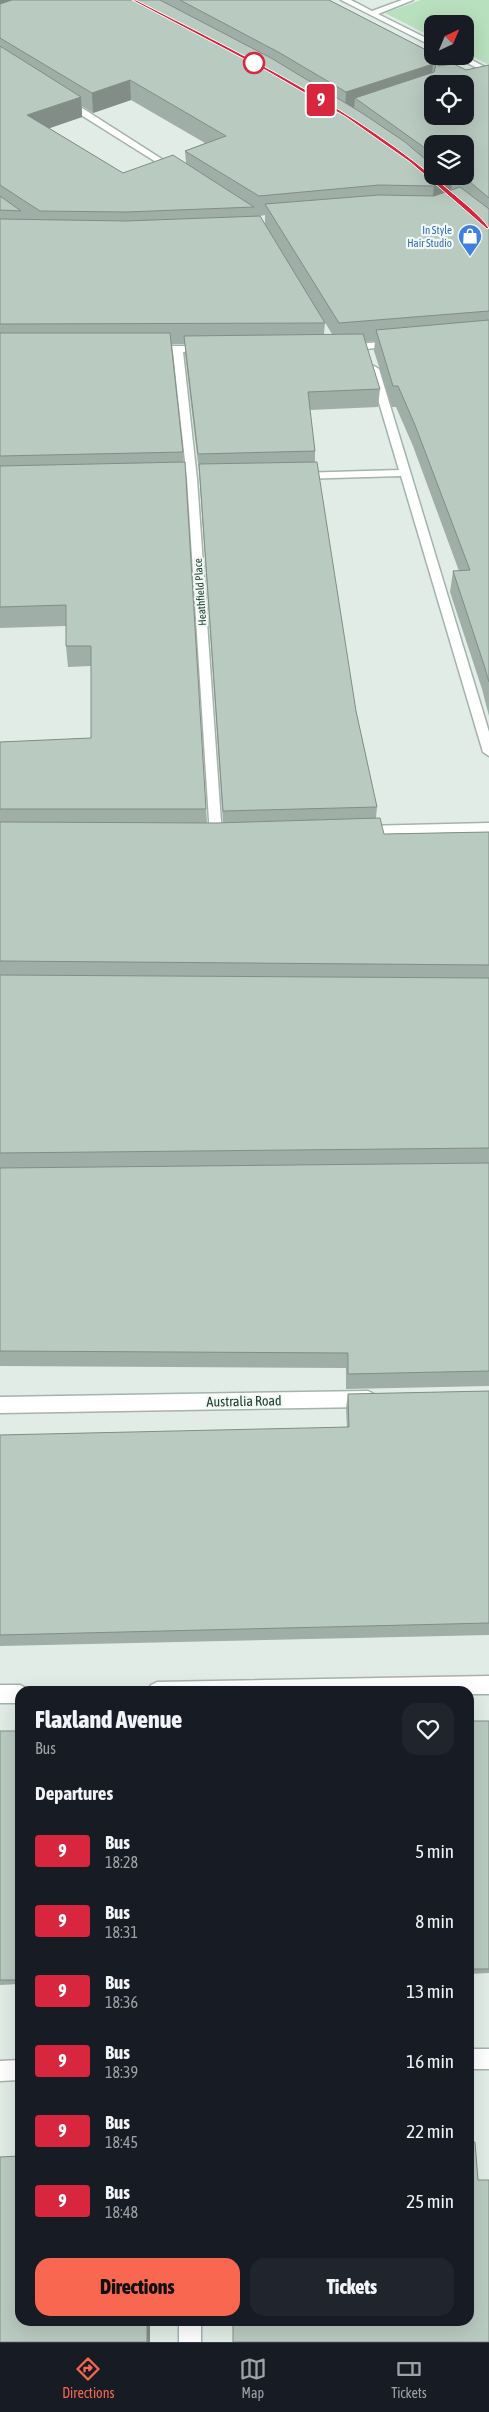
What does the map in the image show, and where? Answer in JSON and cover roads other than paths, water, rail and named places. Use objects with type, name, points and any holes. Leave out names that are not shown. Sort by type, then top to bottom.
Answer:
[{"type":"street","points":[[345,0],[424,40]]},
{"type":"street","points":[[372,14],[409,0]]},
{"type":"street","points":[[56,95],[186,177]]},
{"type":"street","points":[[334,349],[405,343]]},
{"type":"street","points":[[367,346],[489,752]]},
{"type":"street","points":[[138,349],[217,349]]},
{"type":"street","name":"Heathfield Place","points":[[178,349],[192,478],[216,836]]},
{"type":"street","points":[[289,476],[405,473]]},
{"type":"street","points":[[353,832],[489,828]]},
{"type":"street","name":"Australia Road","points":[[0,1405],[379,1398]]},
{"type":"street","points":[[434,1686],[489,1685]]},
{"type":"street","points":[[0,1694],[15,1694]]},
{"type":"street","points":[[474,2059],[489,2059]]},
{"type":"street","points":[[0,2071],[15,2070]]},
{"type":"street","points":[[190,2326],[190,2342]]},
{"type":"place","name":"In Style Hair Studio","points":[[470,257]]}]
